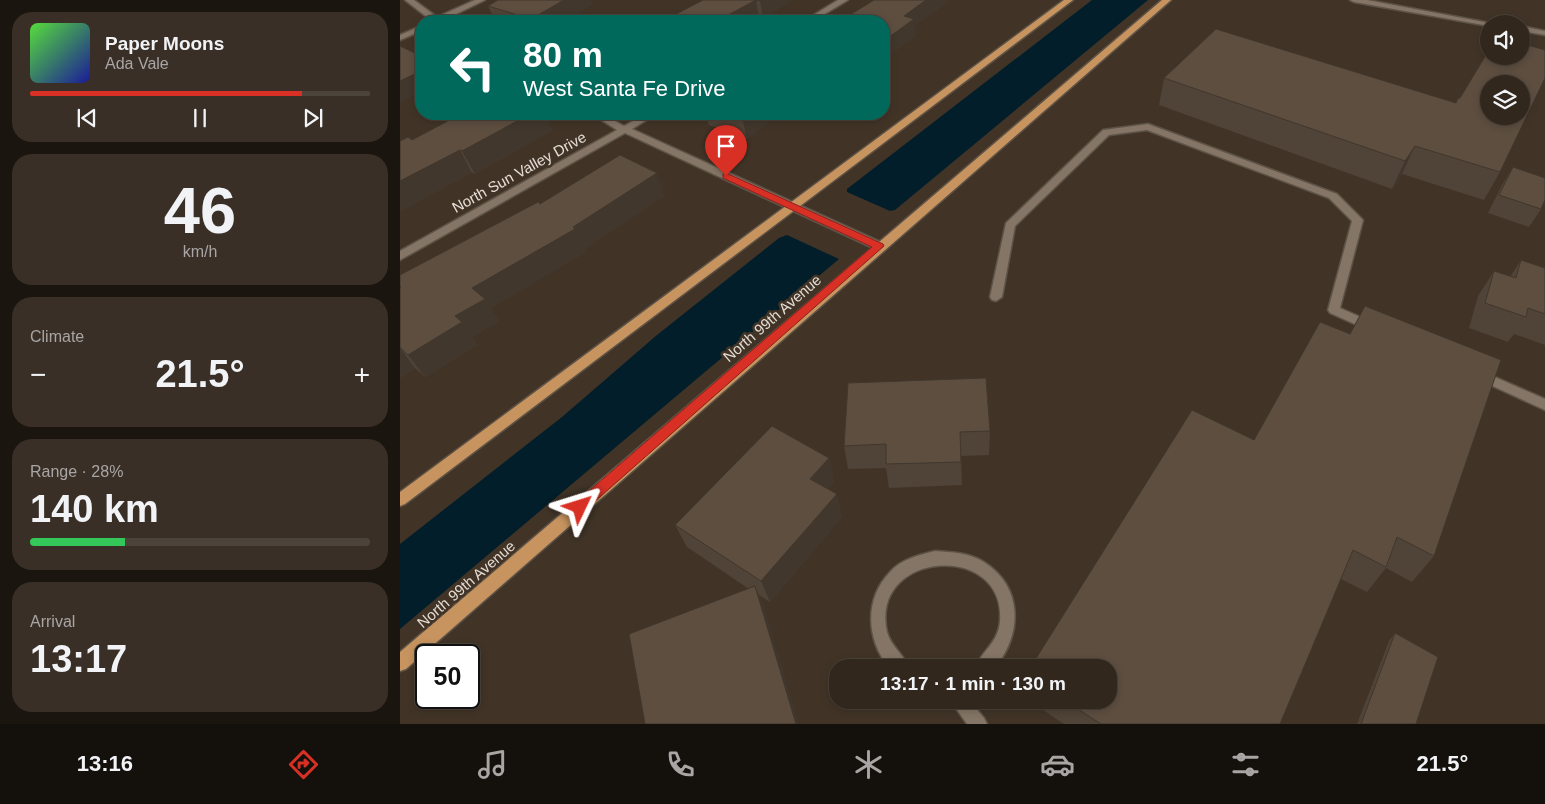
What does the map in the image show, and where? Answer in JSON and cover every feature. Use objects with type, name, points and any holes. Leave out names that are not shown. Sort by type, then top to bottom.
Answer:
[{"type":"main road","points":[[400,500],[792,207],[924,111],[1069,0]]},
{"type":"main road","name":"North 99th Avenue","points":[[400,663],[879,246],[1166,0]]},
{"type":"street","points":[[408,0],[428,15]]},
{"type":"street","points":[[449,15],[481,0]]},
{"type":"street","points":[[818,15],[844,0]]},
{"type":"street","points":[[1354,0],[1480,22]]},
{"type":"street","points":[[1530,30],[1545,32]]},
{"type":"street","points":[[400,38],[415,31]]},
{"type":"street","points":[[607,120],[879,246]]},
{"type":"street","name":"North Sun Valley Drive","points":[[400,256],[642,120]]},
{"type":"street","points":[[996,298],[1010,225],[1106,132],[1148,127],[1333,196],[1358,220],[1334,310],[1386,334]]},
{"type":"street","points":[[1466,370],[1545,405]]},
{"type":"street","points":[[893,659],[885,650],[878,630],[878,609],[885,590],[898,574],[916,562],[937,557],[958,558],[977,564],[992,577],[1003,593],[1008,612],[1006,632],[998,651],[990,659]]},
{"type":"street","points":[[966,709],[978,724]]},
{"type":"water","points":[[1092,0],[1148,0],[895,210],[890,211],[847,192],[847,189]]},
{"type":"water","points":[[787,235],[839,259],[400,629],[400,544],[562,417],[657,335],[779,238]]},
{"type":"building","points":[[498,0],[564,0],[538,15],[518,15],[488,6]]},
{"type":"building","points":[[703,0],[756,0],[728,15],[674,15]]},
{"type":"building","points":[[874,0],[926,0],[904,16],[914,19],[890,36],[890,15],[850,15]]},
{"type":"building","points":[[1216,29],[1456,103],[1480,65],[1530,65],[1530,46],[1545,50],[1545,78],[1530,109],[1530,75],[1480,75],[1480,125],[1522,125],[1500,172],[1415,146],[1405,161],[1164,78]]},
{"type":"building","points":[[400,46],[415,53],[415,74],[400,81]]},
{"type":"building","points":[[450,120],[519,120],[462,151],[460,150],[400,181],[400,141],[408,137],[412,140]]},
{"type":"building","points":[[620,155],[657,173],[573,227],[575,229],[472,288],[485,299],[455,316],[462,322],[408,355],[400,347],[400,275],[538,202],[540,204]]},
{"type":"building","points":[[1513,167],[1545,178],[1545,200],[1541,209],[1499,195]]},
{"type":"building","points":[[1521,260],[1545,268],[1545,314],[1528,308],[1526,317],[1485,303],[1494,271],[1516,278]]},
{"type":"building","points":[[1365,306],[1501,360],[1434,556],[1397,537],[1386,567],[1353,550],[1280,724],[1101,724],[1078,709],[1117,709],[1117,659],[1036,659],[1192,410],[1254,440],[1320,322],[1350,334]]},
{"type":"building","points":[[986,378],[990,431],[960,432],[961,462],[886,464],[886,444],[844,446],[848,383]]},
{"type":"building","points":[[772,426],[829,458],[810,479],[837,494],[761,581],[675,525]]},
{"type":"building","points":[[755,586],[796,724],[645,724],[629,634]]},
{"type":"building","points":[[1395,633],[1438,657],[1416,724],[1361,724]]},
{"type":"route","points":[[580,507],[879,246],[726,176]]}]
